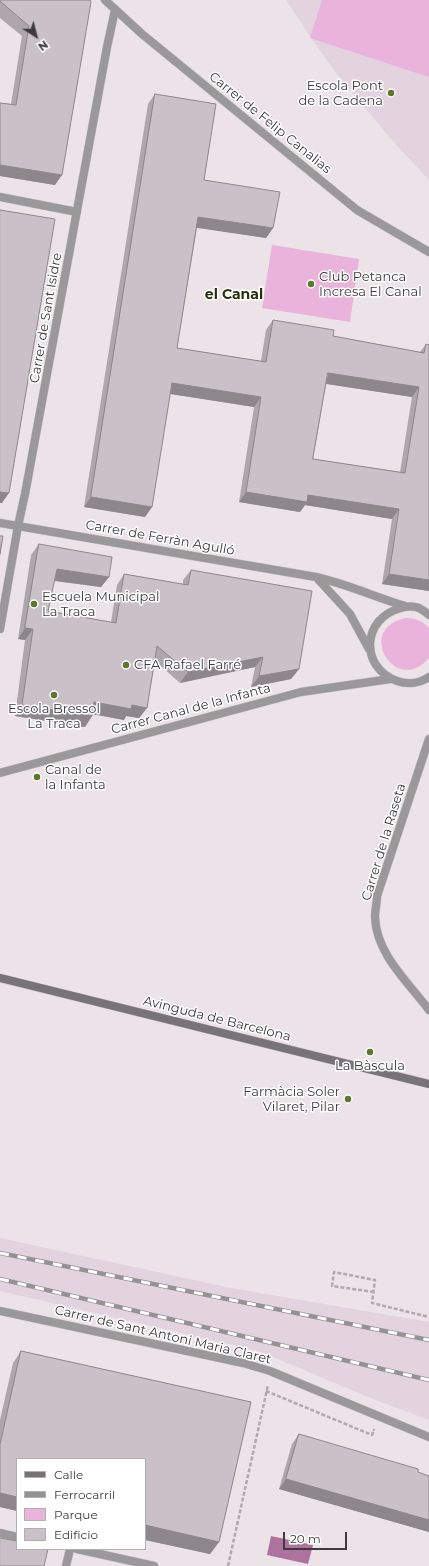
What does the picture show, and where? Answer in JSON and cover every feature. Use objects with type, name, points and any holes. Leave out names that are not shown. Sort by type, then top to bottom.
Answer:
[{"type":"main road","name":"Avinguda de Barcelona","points":[[0,978],[429,1084]]},
{"type":"street","name":"Carrer de Felip Canalias","points":[[105,0],[142,34],[357,210],[429,252]]},
{"type":"street","name":"Carrer de Sant Isidre","points":[[0,629],[115,10]]},
{"type":"street","points":[[0,198],[77,212]]},
{"type":"street","name":"Carrer de Ferràn Agulló","points":[[0,523],[338,582],[374,597],[405,606]]},
{"type":"street","points":[[316,578],[350,614],[370,651],[374,663],[381,672],[390,679],[402,683],[413,683],[429,677]]},
{"type":"street","points":[[370,651],[370,638],[374,626],[382,616],[405,606],[429,610]]},
{"type":"street","points":[[418,607],[429,615]]},
{"type":"street","name":"Carrer Canal de la Infanta","points":[[0,773],[301,692],[390,679]]},
{"type":"street","name":"Carrer de la Raseta","points":[[429,739],[377,896],[375,918],[378,936],[388,957],[429,1010]]},
{"type":"street","name":"Carrer de Sant Antoni Maria Claret","points":[[0,1311],[243,1363],[270,1371],[429,1437]]},
{"type":"street","points":[[0,1533],[16,1537]]},
{"type":"street","points":[[66,1566],[70,1550]]},
{"type":"street","points":[[82,1550],[154,1566]]},
{"type":"path","points":[[374,1292],[332,1286],[334,1272],[375,1280],[374,1292],[372,1303],[429,1317]]},
{"type":"path","points":[[228,1566],[269,1383]]},
{"type":"path","points":[[266,1391],[372,1436],[374,1430],[367,1427]]},
{"type":"shaded area","name":"Escola Pont de la Cadena","points":[[286,0],[429,0],[429,180],[391,139],[337,74]]},
{"type":"shaded area","points":[[0,1238],[231,1288],[429,1322],[429,1420],[368,1397],[259,1351],[0,1291]]},
{"type":"shaded area","points":[[271,1536],[313,1545],[308,1564],[267,1555]]},
{"type":"green space","points":[[322,0],[429,0],[429,77],[310,38]]},
{"type":"green space","name":"Club Petanca Incresa El Canal","points":[[272,245],[359,259],[350,322],[262,308]]},
{"type":"green space","points":[[406,618],[419,620],[429,628],[429,658],[416,668],[404,670],[394,665],[386,656],[382,645],[383,634],[391,624]]},
{"type":"building","points":[[0,0],[90,0],[91,2],[62,175],[0,165],[0,103],[16,105],[29,26]]},
{"type":"building","points":[[155,94],[216,104],[204,180],[280,192],[273,228],[198,217],[177,348],[266,362],[273,320],[334,330],[333,336],[424,353],[426,344],[429,345],[429,580],[389,574],[399,509],[308,495],[307,502],[246,492],[261,397],[172,383],[152,507],[91,497]],"holes":[[[328,373],[419,387],[405,473],[313,459]]]},
{"type":"building","points":[[0,210],[55,219],[9,493],[0,492]]},
{"type":"building","points":[[0,536],[3,536],[0,554]]},
{"type":"building","points":[[39,544],[112,557],[109,577],[57,569],[48,611],[116,623],[124,574],[188,585],[191,570],[312,591],[299,669],[259,676],[263,657],[188,672],[157,646],[147,708],[132,705],[131,709],[94,702],[92,716],[22,705],[33,629],[25,628]]},
{"type":"building","points":[[21,1351],[251,1402],[219,1542],[146,1525],[146,1458],[16,1458],[16,1497],[0,1493],[0,1445]]},
{"type":"building","points":[[299,1434],[418,1469],[418,1472],[429,1476],[429,1520],[286,1479]]},
{"type":"building","points":[[0,1538],[16,1541],[16,1550],[48,1550],[44,1566],[0,1566]]},
{"type":"railway","points":[[0,1253],[429,1340]]},
{"type":"railway","points":[[0,1279],[429,1380]]},
{"type":"place","name":"Escola Pont de la Cadena","points":[[391,93]]},
{"type":"place","name":"Club Petanca Incresa El Canal","points":[[311,284]]},
{"type":"place","name":"Escuela Municipal La Traca","points":[[34,604]]},
{"type":"place","name":"CFA Rafael Farré","points":[[126,665]]},
{"type":"place","name":"Escola Bressol La Traca","points":[[54,695]]},
{"type":"place","name":"Canal de la Infanta","points":[[37,777]]},
{"type":"place","name":"La Bàscula","points":[[370,1052]]},
{"type":"place","name":"Farmàcia Soler Vilaret, Pilar","points":[[348,1099]]},
{"type":"district","name":"el Canal","points":[[234,295]]}]
